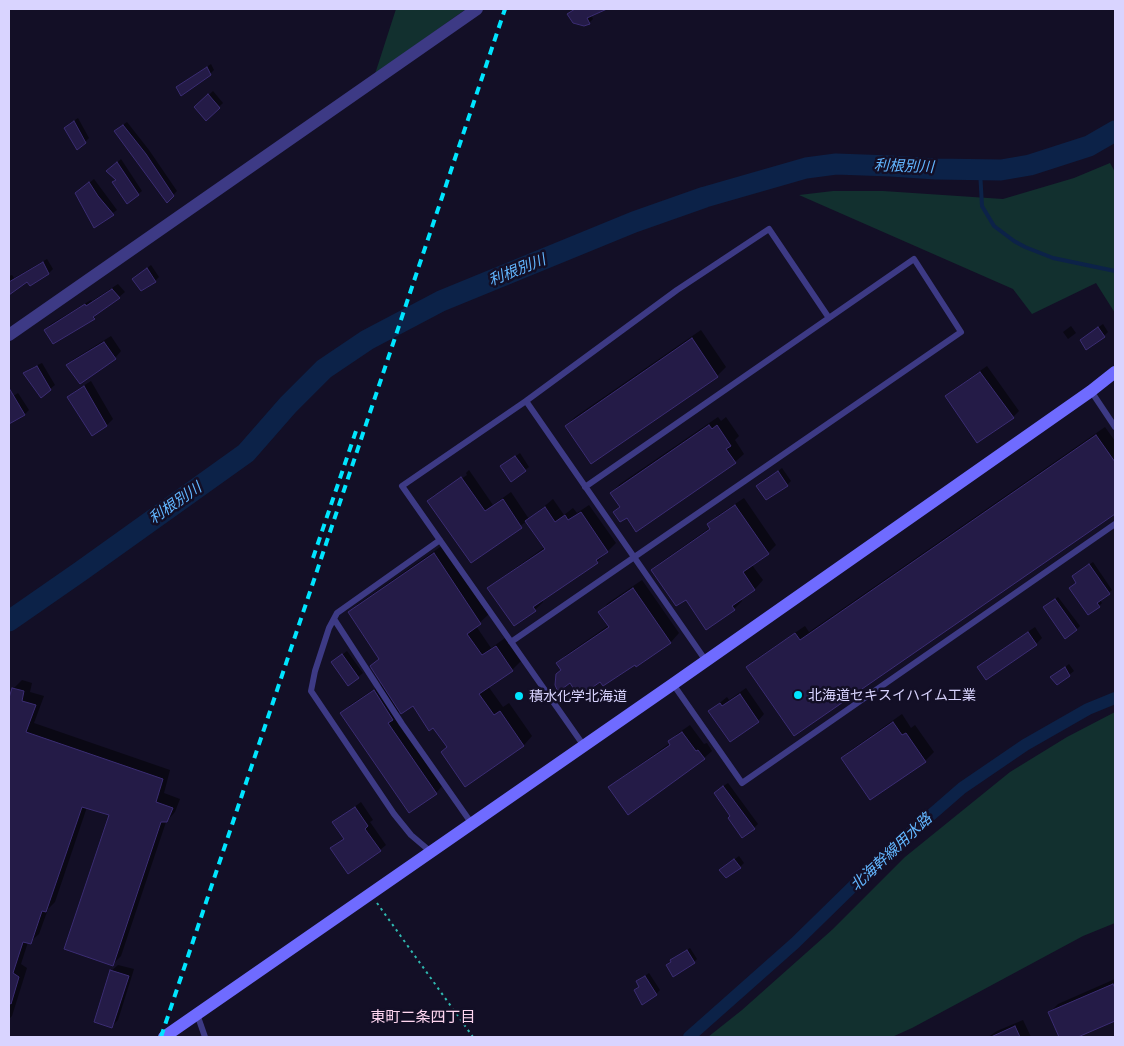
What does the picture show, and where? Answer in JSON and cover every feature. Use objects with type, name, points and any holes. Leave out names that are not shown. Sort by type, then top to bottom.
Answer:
[{"type":"street","points":[[9,335],[477,9]]},
{"type":"street","points":[[164,1037],[706,662],[1091,391],[1115,372]]},
{"type":"lane","points":[[584,746],[402,486],[526,401],[677,290],[769,229],[829,318]]},
{"type":"lane","points":[[511,642],[961,332],[914,259],[585,487]]},
{"type":"lane","points":[[1091,391],[1115,426]]},
{"type":"lane","points":[[526,401],[706,662]]},
{"type":"lane","points":[[673,684],[742,783],[1115,524]]},
{"type":"lane","points":[[431,852],[411,835],[394,814],[311,691],[315,671],[329,628],[337,613],[440,540]]},
{"type":"lane","points":[[334,619],[402,724],[472,824]]},
{"type":"lane","points":[[197,1014],[205,1037]]},
{"type":"path","points":[[371,894],[473,1037]]},
{"type":"green space","points":[[396,9],[466,9],[375,74]]},
{"type":"green space","points":[[1110,163],[1115,172],[1115,313],[1096,283],[1032,314],[1013,289],[799,195],[833,191],[883,191],[1003,199],[1074,178]]},
{"type":"green space","points":[[1115,712],[1115,923],[1083,936],[892,1037],[708,1037],[742,1010],[833,929],[905,857],[1010,772],[1067,737]]},
{"type":"building","points":[[575,9],[607,9],[587,18],[590,24],[584,26],[573,23],[567,14]]},
{"type":"building","points":[[207,67],[211,75],[181,96],[176,87]]},
{"type":"building","points":[[208,94],[220,108],[206,121],[194,107]]},
{"type":"building","points":[[74,121],[86,143],[77,150],[64,128]]},
{"type":"building","points":[[123,125],[146,154],[174,196],[167,203],[114,131]]},
{"type":"building","points":[[117,162],[139,195],[127,204],[112,182],[116,180],[106,171]]},
{"type":"building","points":[[89,182],[114,215],[94,228],[75,193]]},
{"type":"building","points":[[43,262],[49,274],[30,286],[27,282],[9,295],[9,282]]},
{"type":"building","points":[[147,268],[156,282],[141,291],[132,279]]},
{"type":"building","points":[[112,289],[120,298],[93,317],[95,319],[53,344],[44,330]]},
{"type":"building","points":[[1098,327],[1105,337],[1086,350],[1080,340]]},
{"type":"building","points":[[692,338],[718,377],[591,464],[565,426]]},
{"type":"building","points":[[104,342],[116,359],[80,384],[66,365]]},
{"type":"building","points":[[37,366],[51,390],[41,398],[23,373]]},
{"type":"building","points":[[980,372],[1014,418],[977,443],[945,396]]},
{"type":"building","points":[[84,386],[107,426],[92,436],[67,397]]},
{"type":"building","points":[[9,388],[25,415],[9,424]]},
{"type":"building","points":[[709,425],[712,429],[717,425],[731,446],[726,449],[736,463],[636,532],[627,518],[620,522],[613,512],[620,507],[610,493]]},
{"type":"building","points":[[1096,435],[1115,462],[1115,514],[794,736],[746,667],[795,633],[800,640]]},
{"type":"building","points":[[515,456],[526,471],[511,482],[500,466]]},
{"type":"building","points":[[778,471],[788,486],[766,500],[756,486]]},
{"type":"building","points":[[461,477],[485,511],[503,499],[522,528],[471,563],[427,501]]},
{"type":"building","points":[[735,505],[769,554],[743,572],[755,590],[732,606],[735,610],[706,630],[686,600],[676,606],[651,570],[710,529],[707,524]]},
{"type":"building","points":[[545,507],[555,522],[565,515],[568,520],[581,512],[608,552],[596,560],[598,563],[533,607],[536,611],[514,626],[487,588],[545,549],[525,521]]},
{"type":"building","points":[[434,553],[481,624],[467,634],[482,655],[496,646],[513,671],[479,694],[494,715],[500,711],[524,746],[465,787],[441,752],[447,747],[433,728],[429,731],[413,706],[401,714],[370,666],[379,659],[348,612]]},
{"type":"building","points":[[1089,564],[1110,594],[1097,603],[1100,607],[1088,615],[1069,588],[1076,583],[1072,576]]},
{"type":"building","points":[[633,588],[671,643],[636,667],[635,665],[603,686],[600,682],[579,697],[570,683],[558,692],[555,685],[556,674],[561,670],[556,663],[609,627],[598,612]]},
{"type":"building","points":[[1055,599],[1077,630],[1065,639],[1043,607]]},
{"type":"building","points":[[1028,632],[1037,645],[986,680],[977,667]]},
{"type":"building","points":[[342,654],[359,678],[348,686],[331,662]]},
{"type":"building","points":[[1065,667],[1070,676],[1057,685],[1050,677]]},
{"type":"building","points":[[12,688],[24,691],[22,701],[36,705],[26,732],[163,779],[156,802],[173,808],[167,822],[161,822],[113,966],[64,949],[109,815],[82,807],[46,912],[42,911],[31,944],[23,942],[13,973],[19,977],[11,1004],[9,1003],[9,698]]},
{"type":"building","points":[[374,690],[393,720],[388,723],[437,794],[409,813],[340,713]]},
{"type":"building","points":[[740,694],[759,722],[730,742],[708,711],[720,703],[722,706]]},
{"type":"building","points":[[893,722],[902,735],[906,733],[926,762],[870,800],[841,758]]},
{"type":"building","points":[[682,732],[696,751],[698,750],[705,759],[628,815],[608,787],[670,745],[668,741]]},
{"type":"building","points":[[723,786],[755,829],[742,838],[714,793]]},
{"type":"building","points":[[355,807],[368,826],[365,829],[381,851],[348,874],[330,848],[344,839],[332,822]]},
{"type":"building","points":[[734,859],[741,868],[726,878],[719,870]]},
{"type":"building","points":[[687,950],[695,963],[673,977],[666,965],[671,962],[670,960]]},
{"type":"building","points":[[110,970],[129,976],[112,1028],[94,1022]]},
{"type":"building","points":[[645,976],[657,995],[642,1005],[634,990],[639,987],[636,981]]},
{"type":"building","points":[[1113,984],[1115,988],[1115,1021],[1078,1037],[1059,1037],[1048,1012]]},
{"type":"building","points":[[1015,1026],[1020,1037],[991,1037]]},
{"type":"waterway","name":"利根別川","points":[[9,621],[246,453],[288,405],[324,369],[367,340],[441,301],[634,222],[705,197],[806,168],[836,164],[1001,170],[1030,165],[1089,146],[1115,131]]},
{"type":"waterway","points":[[980,170],[982,206],[994,226],[1014,241],[1053,258],[1115,271]]},
{"type":"waterway","name":"北海幹線用水路","points":[[689,1037],[795,943],[885,855],[962,788],[1025,745],[1088,709],[1115,698]]},
{"type":"railway","points":[[161,1037],[505,9]]},
{"type":"railway","points":[[313,558],[357,428]]},
{"type":"place","name":"北海道セキスイハイム工業","points":[[798,695]]},
{"type":"place","name":"積水化学北海道","points":[[519,696]]},
{"type":"district","name":"東町二条四丁目","points":[[423,1017]]}]
